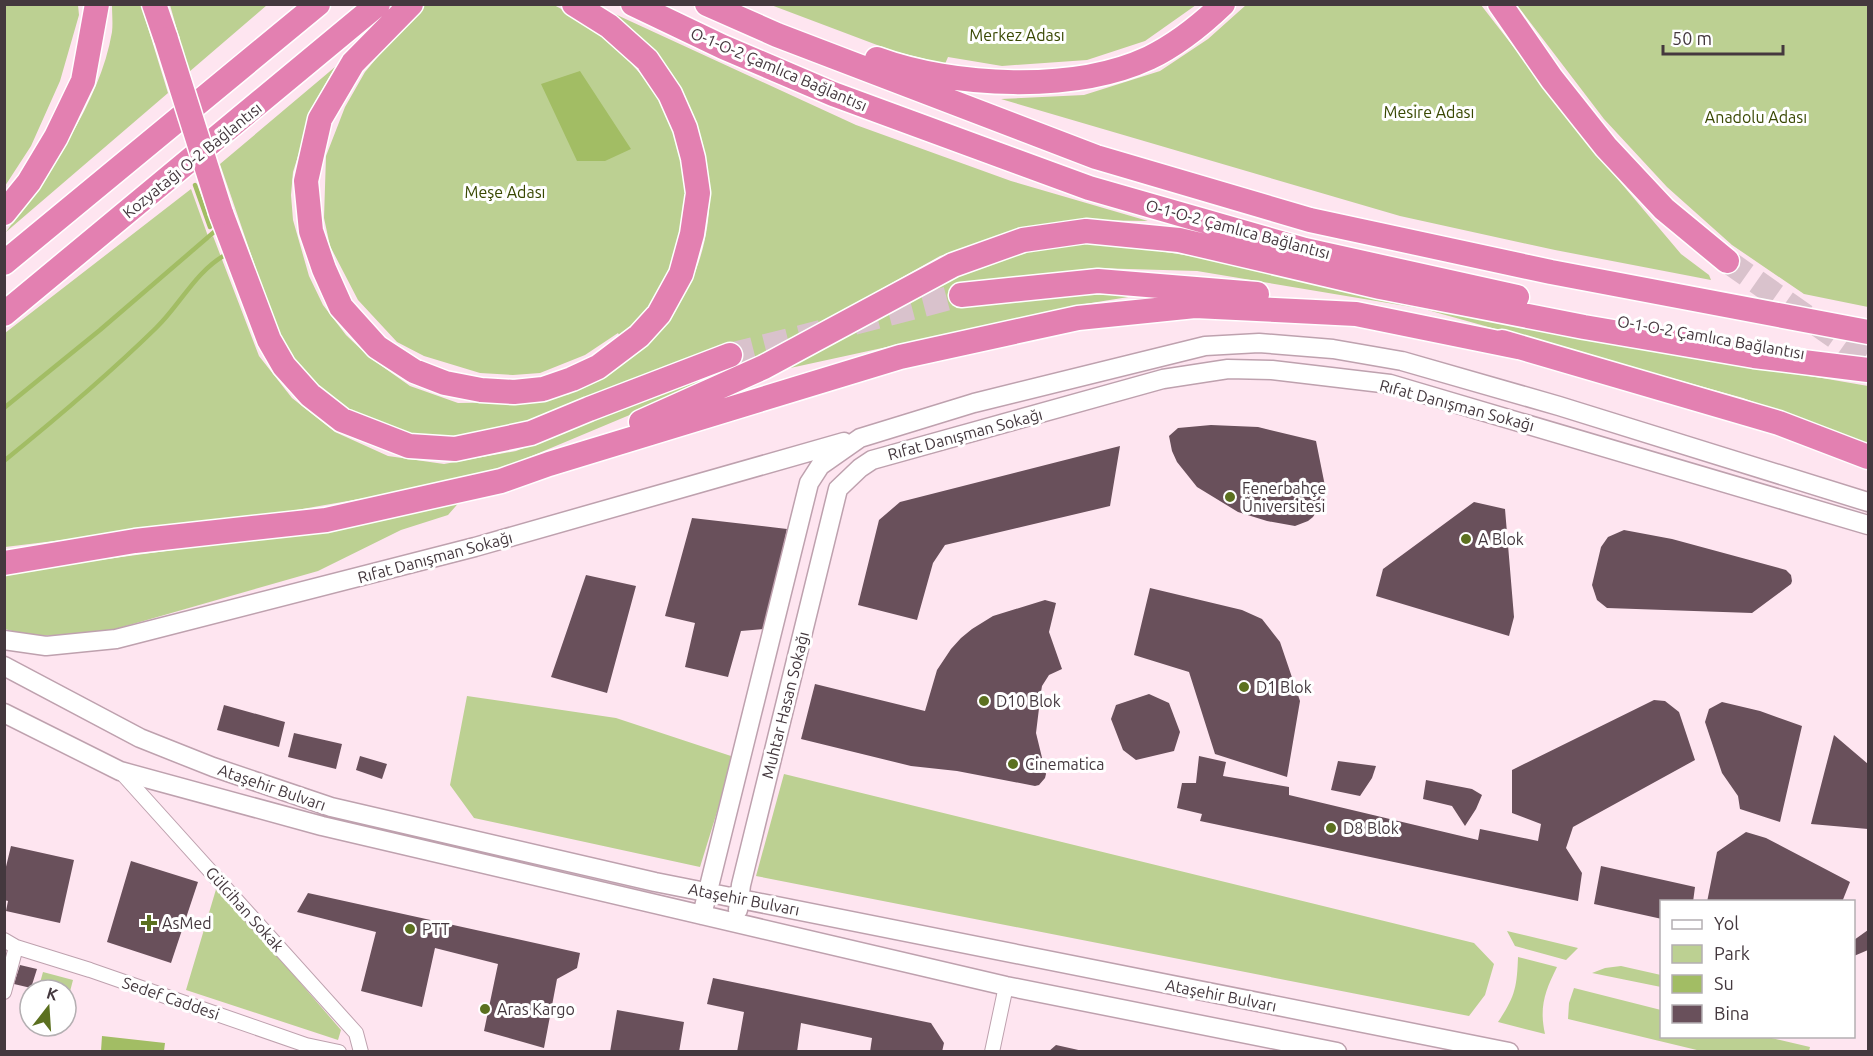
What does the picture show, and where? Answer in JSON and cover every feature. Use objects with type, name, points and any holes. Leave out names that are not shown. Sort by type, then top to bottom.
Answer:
[{"type":"highway","points":[[4,213],[29,182],[56,137],[83,81],[97,4]]},
{"type":"highway","points":[[154,4],[221,213],[269,340],[284,366],[310,394],[342,420],[410,446],[455,449],[531,433],[730,355]]},
{"type":"highway","points":[[104,180],[225,64],[293,4]]},
{"type":"highway","points":[[4,264],[318,4]]},
{"type":"highway","name":"Kozyatağı O-2 Bağlantısı","points":[[4,314],[378,4]]},
{"type":"highway","points":[[411,4],[353,63],[320,119],[306,181],[312,231],[324,269],[341,307],[377,346],[414,371],[446,383],[482,390],[514,392],[543,389],[572,379],[598,367],[639,336],[659,314],[681,274],[692,234],[698,193],[693,158],[685,128],[670,94],[639,53],[609,26],[573,4]]},
{"type":"highway","name":"O-1-O-2 Çamlıca Bağlantısı","points":[[633,4],[723,47],[833,94],[1089,188],[1305,250],[1611,319],[1869,368]]},
{"type":"highway","name":"O-1-O-2 Çamlıca Bağlantısı","points":[[707,4],[777,35],[1096,158],[1310,220],[1551,272],[1869,332]]},
{"type":"highway","points":[[732,4],[890,64],[961,79],[1026,82],[1082,77],[1130,65],[1150,57],[1177,41],[1209,18],[1223,4]]},
{"type":"highway","points":[[1500,4],[1552,80],[1606,147],[1664,209],[1727,261]]},
{"type":"highway","points":[[549,464],[764,367],[953,265],[1023,240],[1086,231],[1179,240],[1380,287],[1584,327],[1754,356],[1869,368]]},
{"type":"highway","points":[[961,295],[1098,280],[1359,303],[1779,423],[1869,457]]},
{"type":"highway","points":[[4,563],[135,541],[326,520],[501,481],[549,464],[900,357],[1078,318],[1195,306],[1356,314],[1518,347]]},
{"type":"street","name":"Rıfat Danışman Sokağı","points":[[4,640],[46,646],[117,639],[475,547],[860,438],[974,403],[1205,346],[1259,343],[1333,349],[1402,361],[1559,406],[1869,502]]},
{"type":"street","name":"Rıfat Danışman Sokağı","points":[[838,489],[872,460],[1163,379],[1228,369],[1272,370],[1390,384],[1869,525]]},
{"type":"street","name":"Rıfat Danışman Sokağı","points":[[820,465],[860,438]]},
{"type":"street","points":[[794,456],[820,465],[838,489]]},
{"type":"street","name":"Muhtar Hasan Sokağı","points":[[702,915],[809,483],[820,465]]},
{"type":"street","name":"Muhtar Hasan Sokağı","points":[[735,922],[741,885],[838,489]]},
{"type":"street","name":"Ataşehir Bulvarı","points":[[4,666],[140,738],[213,767],[331,807],[624,875],[1509,1052]]},
{"type":"street","points":[[4,678],[74,712],[140,738]]},
{"type":"street","name":"Ataşehir Bulvarı","points":[[4,713],[120,771],[322,826],[1006,986],[1337,1052]]},
{"type":"street","name":"Gülcihan Sokak","points":[[120,771],[356,1033],[361,1052]]},
{"type":"street","points":[[4,992],[10,944]]},
{"type":"street","name":"Sedef Caddesi","points":[[10,944],[306,1045],[339,1052]]},
{"type":"street","points":[[992,1052],[1006,986],[1023,972],[1025,957]]},
{"type":"green space","points":[[5,4],[78,5],[79,15],[60,81],[31,146],[5,186]]},
{"type":"green space","points":[[170,4],[267,5],[189,72]]},
{"type":"green space","points":[[112,5],[141,5],[168,93],[6,232],[38,187],[84,111],[106,59],[112,32]]},
{"type":"green space","name":"Meşe Adası","points":[[421,5],[554,5],[586,25],[615,48],[640,74],[661,103],[676,134],[685,168],[687,205],[681,243],[660,294],[622,340],[618,333],[585,355],[540,373],[513,375],[480,373],[424,356],[397,342],[358,300],[330,246],[324,218],[326,156],[345,107],[365,72]]},
{"type":"green space","name":"Merkez Adası","points":[[771,5],[1196,5],[1145,41],[1087,60],[1002,66],[948,57],[945,64],[893,51]]},
{"type":"green space","name":"Mesire Adası","points":[[1246,5],[1481,5],[1599,157],[1681,254],[1709,275],[1711,280],[1555,250],[1400,216],[1001,99],[1084,95],[1160,71],[1208,39]]},
{"type":"green space","name":"Anadolu Adası","points":[[1517,5],[1868,5],[1868,307],[1804,294],[1732,245],[1667,187],[1604,119]]},
{"type":"green space","points":[[606,10],[856,125],[1011,181],[1148,221],[1078,220],[1020,231],[940,256],[737,370],[503,468],[388,494],[268,515],[5,547],[5,333],[191,189],[209,239],[213,236],[259,356],[292,398],[335,432],[388,456],[444,464],[516,451],[678,387],[607,392],[497,433],[464,439],[426,436],[397,430],[351,411],[316,384],[290,353],[276,327],[220,164],[335,67],[315,102],[293,172],[291,195],[293,220],[309,276],[323,305],[346,335],[369,357],[410,386],[458,403],[526,402],[570,394],[570,390],[667,321],[685,294],[697,266],[706,236],[709,205],[708,175],[703,144],[693,114],[671,75],[635,36]]},
{"type":"green space","points":[[1102,243],[1222,261],[1614,343],[1868,386],[1868,445],[1743,398],[1424,309],[1197,271],[1095,268],[968,283],[1041,296],[1147,294],[1085,304],[781,370],[984,261],[1057,244]]},
{"type":"green space","points":[[462,499],[448,515],[401,530],[318,571],[98,634],[30,636],[5,629],[4,573],[321,530]]},
{"type":"green space","points":[[467,696],[616,718],[734,757],[700,867],[474,818],[450,785]]},
{"type":"green space","points":[[784,774],[1474,943],[1494,964],[1485,995],[1469,1016],[756,876]]},
{"type":"green space","points":[[217,886],[341,1030],[338,1040],[186,990]]},
{"type":"green space","points":[[1507,931],[1578,948],[1566,960],[1515,946]]},
{"type":"green space","points":[[1518,957],[1557,967],[1544,999],[1545,1034],[1498,1022],[1514,991]]},
{"type":"green space","points":[[1621,966],[1660,975],[1660,987],[1592,973],[1605,968]]},
{"type":"green space","points":[[43,972],[66,978],[41,978]]},
{"type":"green space","points":[[1574,988],[1660,1010],[1660,1038],[1771,1038],[1810,1047],[1809,1051],[1701,1051],[1568,1019],[1569,1003]]},
{"type":"water","points":[[580,71],[631,149],[605,161],[577,161],[541,84]]},
{"type":"water","points":[[102,1036],[165,1043],[164,1051],[101,1051]]},
{"type":"building","points":[[1211,425],[1258,427],[1316,441],[1325,486],[1321,504],[1313,517],[1295,526],[1267,521],[1238,512],[1197,487],[1177,462],[1169,436],[1178,428]]},
{"type":"building","points":[[1120,446],[1110,506],[945,545],[933,563],[917,620],[858,605],[879,520],[900,502]]},
{"type":"building","name":"A Blok","points":[[1474,502],[1505,509],[1514,617],[1509,636],[1376,596],[1383,569]]},
{"type":"building","points":[[692,518],[787,529],[765,629],[741,631],[728,677],[685,667],[695,623],[665,616]]},
{"type":"building","points":[[1624,530],[1672,539],[1786,570],[1791,575],[1792,581],[1752,613],[1607,608],[1597,600],[1592,585],[1601,547],[1608,537]]},
{"type":"building","points":[[586,575],[636,586],[607,693],[551,677]]},
{"type":"building","name":"D1 Blok","points":[[1150,588],[1242,610],[1262,619],[1280,642],[1300,701],[1287,777],[1215,754],[1189,672],[1134,655]]},
{"type":"building","name":"D10 Blok","points":[[1045,600],[1056,603],[1049,632],[1062,669],[1049,675],[1042,686],[1036,733],[1046,774],[1039,785],[957,771],[911,766],[801,739],[815,684],[925,711],[937,670],[961,638],[993,616]]},
{"type":"building","points":[[1149,694],[1169,703],[1180,732],[1174,751],[1136,760],[1123,750],[1111,719],[1116,705]]},
{"type":"building","points":[[1654,700],[1665,701],[1679,712],[1695,760],[1573,827],[1566,848],[1582,873],[1578,901],[1200,821],[1202,814],[1177,808],[1182,783],[1196,783],[1199,756],[1226,762],[1223,776],[1289,787],[1289,795],[1478,840],[1480,829],[1538,841],[1541,824],[1512,813],[1512,770]]},
{"type":"building","points":[[1722,702],[1760,711],[1802,726],[1780,822],[1740,809],[1738,796],[1722,773],[1705,722],[1709,709]]},
{"type":"building","points":[[224,705],[285,722],[279,747],[217,730]]},
{"type":"building","points":[[294,733],[342,744],[336,769],[288,757]]},
{"type":"building","points":[[1834,735],[1868,764],[1868,829],[1811,824]]},
{"type":"building","points":[[360,756],[387,764],[382,779],[356,770]]},
{"type":"building","points":[[1338,761],[1376,766],[1372,778],[1360,796],[1331,790]]},
{"type":"building","points":[[1426,780],[1472,789],[1482,795],[1465,826],[1452,806],[1423,799]]},
{"type":"building","points":[[1746,832],[1766,838],[1850,882],[1843,900],[1707,900],[1717,852]]},
{"type":"building","points":[[11,846],[74,860],[60,923],[6,911],[8,901],[4,900],[4,875]]},
{"type":"building","points":[[131,861],[198,882],[171,963],[107,942]]},
{"type":"building","points":[[1601,866],[1695,887],[1693,900],[1660,900],[1660,919],[1594,904]]},
{"type":"building","points":[[308,893],[580,953],[577,968],[557,979],[544,1048],[484,1031],[498,964],[435,948],[422,1007],[361,991],[376,932],[297,912]]},
{"type":"building","points":[[1868,930],[1868,950],[1855,956],[1855,939]]},
{"type":"building","points":[[20,965],[37,969],[34,978],[18,978],[18,985],[14,984]]},
{"type":"building","points":[[713,978],[931,1023],[944,1043],[942,1052],[870,1052],[872,1038],[801,1023],[797,1052],[737,1052],[744,1012],[707,1004]]},
{"type":"building","points":[[617,1010],[684,1022],[679,1052],[610,1052]]},
{"type":"building","points":[[1056,1045],[1083,1051],[1083,1052],[1048,1052]]},
{"type":"waterway","points":[[195,185],[210,227]]},
{"type":"waterway","points":[[4,408],[100,330],[214,232]]},
{"type":"waterway","points":[[4,461],[82,396],[138,345],[165,319],[205,270],[225,255]]},
{"type":"tunnel","points":[[1727,261],[1868,360]]},
{"type":"tunnel","points":[[854,323],[961,295]]},
{"type":"tunnel","points":[[730,355],[821,332]]},
{"type":"place","name":"Fenerbahçe Üniversitesi","points":[[1230,497]]},
{"type":"place","name":"A Blok","points":[[1466,539]]},
{"type":"place","name":"D1 Blok","points":[[1244,687]]},
{"type":"place","name":"D10 Blok","points":[[984,701]]},
{"type":"place","name":"Cinematica","points":[[1013,764]]},
{"type":"place","name":"D8 Blok","points":[[1331,828]]},
{"type":"place","name":"AsMed","points":[[149,923]]},
{"type":"place","name":"PTT","points":[[410,929]]},
{"type":"place","name":"Aras Kargo","points":[[485,1009]]}]
